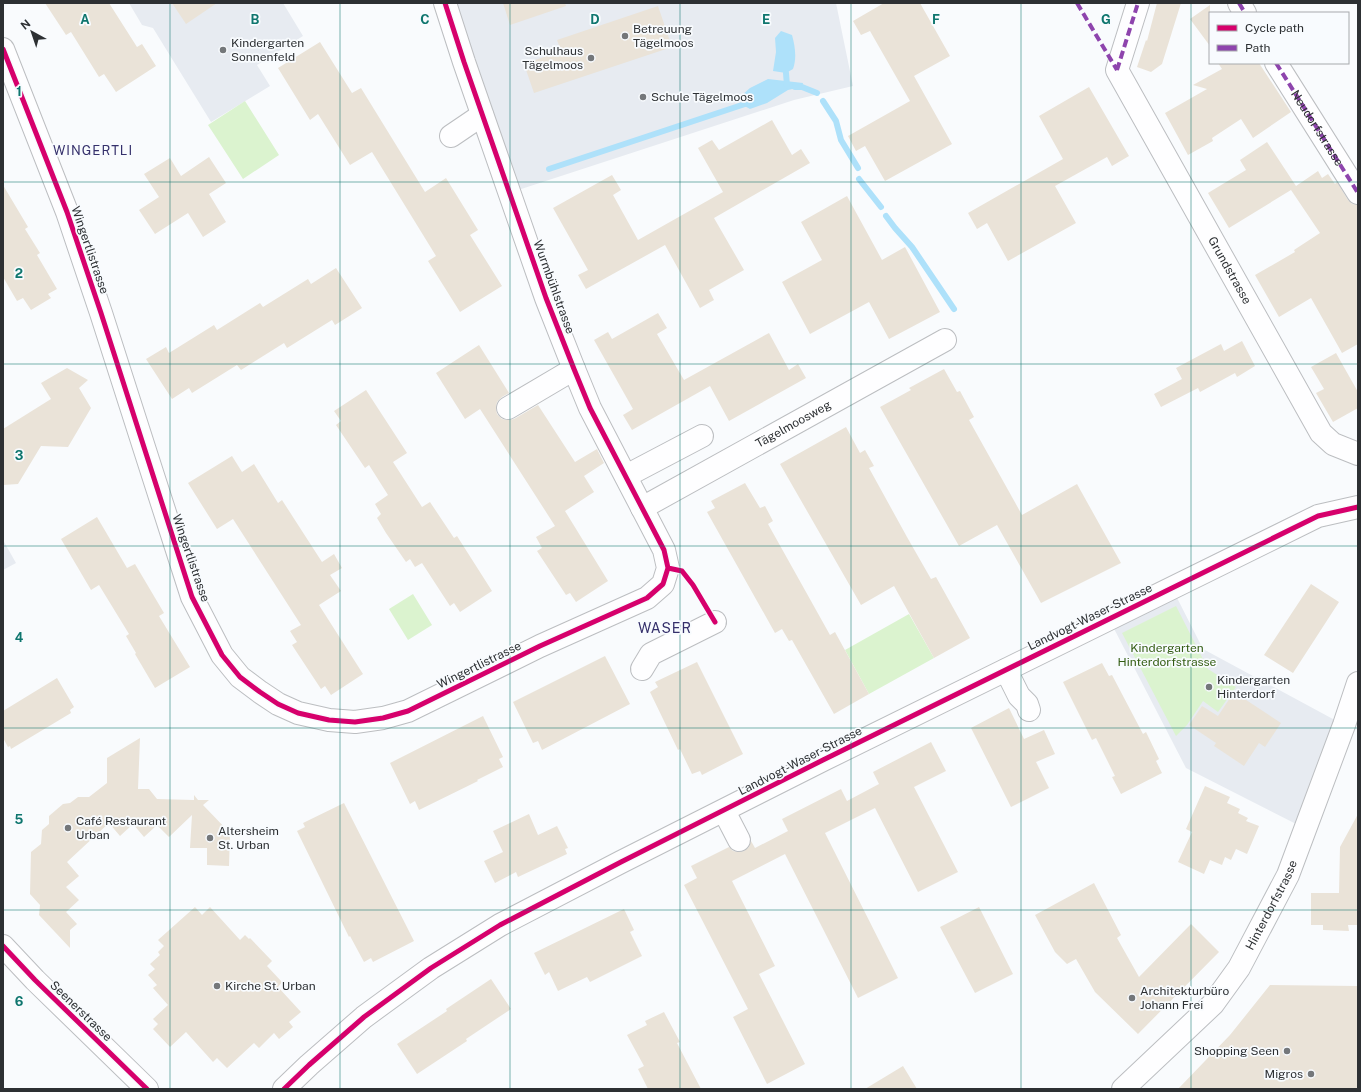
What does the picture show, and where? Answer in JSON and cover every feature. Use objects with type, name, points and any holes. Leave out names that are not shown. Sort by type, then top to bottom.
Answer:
[{"type":"street","name":"Wurmbühlstrasse","points":[[445,3],[482,115],[546,298],[574,369],[590,408],[664,550],[668,568]]},
{"type":"street","name":"Grundstrasse","points":[[1138,3],[1117,70],[1321,433],[1333,444],[1358,454]]},
{"type":"street","points":[[1238,3],[1244,12]]},
{"type":"street","name":"Wingertlistrasse","points":[[3,48],[63,201],[101,313],[192,597],[222,655],[240,677],[278,704],[298,713],[330,720],[355,722],[383,718],[408,711],[540,646],[646,598],[663,584],[668,568]]},
{"type":"street","name":"Neudorfstrasse","points":[[1277,64],[1358,193]]},
{"type":"street","points":[[451,136],[482,115]]},
{"type":"street","name":"Tägelmoosweg","points":[[642,508],[945,340]]},
{"type":"street","points":[[508,408],[574,369]]},
{"type":"street","points":[[626,476],[702,436]]},
{"type":"street","name":"Landvogt-Waser-Strasse","points":[[284,1089],[339,1037],[364,1017],[431,968],[500,925],[621,862],[1318,516],[1358,507]]},
{"type":"street","points":[[642,669],[651,654],[716,622]]},
{"type":"street","points":[[1006,670],[1019,696],[1027,704],[1029,710]]},
{"type":"street","name":"Hinterdorfstrasse","points":[[1123,1089],[1213,1004],[1239,968],[1288,875],[1358,683]]},
{"type":"street","points":[[724,811],[739,840]]},
{"type":"street","name":"Seenerstrasse","points":[[3,946],[34,980],[147,1089]]},
{"type":"shaded area","name":"Kindergarten Sonnenfeld","points":[[129,3],[283,3],[303,36],[257,65],[270,86],[211,122],[153,28],[142,25]]},
{"type":"shaded area","name":"Schule Tägelmoos","points":[[445,3],[836,3],[853,86],[794,100],[509,193]]},
{"type":"shaded area","points":[[3,540],[16,563],[3,570]]},
{"type":"shaded area","name":"Kindergarten Hinterdorf","points":[[1172,588],[1203,649],[1344,725],[1306,829],[1186,768],[1109,619]]},
{"type":"green space","points":[[245,101],[279,155],[243,179],[208,125]]},
{"type":"green space","points":[[413,594],[432,625],[408,640],[389,609]]},
{"type":"green space","name":"Kindergarten Hinterdorfstrasse","points":[[1176,606],[1208,669],[1236,687],[1218,712],[1203,701],[1187,725],[1176,736],[1122,633]]},
{"type":"green space","points":[[909,614],[934,658],[869,694],[845,650]]},
{"type":"water","points":[[781,31],[792,35],[795,48],[795,61],[793,69],[786,73],[773,71],[776,52],[775,38]]},
{"type":"water","points":[[768,79],[803,83],[802,87],[788,90],[767,103],[750,109],[743,105],[742,95],[750,88]]},
{"type":"building","points":[[45,3],[109,3],[137,47],[142,44],[156,66],[116,92],[104,74],[99,77],[71,32],[66,35]]},
{"type":"building","points":[[172,3],[217,3],[186,24]]},
{"type":"building","points":[[503,3],[565,3],[566,6],[510,25]]},
{"type":"building","points":[[884,3],[920,3],[950,56],[914,76],[952,144],[885,181],[865,146],[856,151],[848,136],[910,101],[870,31],[861,35],[853,21]]},
{"type":"building","points":[[1157,3],[1181,3],[1162,64],[1151,72],[1137,67],[1146,40],[1147,41]]},
{"type":"building","points":[[1210,5],[1209,45],[1190,19]]},
{"type":"building","name":"Schulhaus Tägelmoos","points":[[658,6],[672,47],[534,93],[524,64],[561,51],[557,40]]},
{"type":"building","points":[[320,42],[352,93],[361,88],[425,192],[446,178],[478,230],[470,235],[502,286],[460,312],[428,261],[436,256],[372,152],[350,165],[318,114],[310,120],[278,68]]},
{"type":"building","points":[[1219,64],[1260,64],[1291,112],[1253,138],[1241,119],[1212,138],[1213,141],[1188,155],[1165,113],[1207,89],[1193,85],[1222,69]]},
{"type":"building","points":[[1089,87],[1129,156],[1112,166],[1107,157],[1055,186],[1076,223],[1008,261],[987,223],[977,229],[968,213],[1063,159],[1039,116]]},
{"type":"building","points":[[772,120],[792,155],[801,149],[810,163],[714,218],[744,270],[709,290],[714,300],[700,308],[665,245],[586,289],[578,275],[588,270],[553,208],[612,175],[621,190],[613,195],[638,240],[723,192],[698,148],[712,140],[719,150]]},
{"type":"building","points":[[1267,142],[1296,186],[1318,171],[1322,178],[1328,174],[1335,184],[1337,182],[1348,200],[1352,204],[1358,205],[1358,344],[1342,353],[1311,298],[1279,317],[1255,275],[1295,252],[1294,250],[1320,233],[1291,190],[1229,228],[1208,193],[1246,170],[1240,160]]},
{"type":"building","points":[[209,157],[226,183],[209,194],[226,222],[203,237],[188,213],[155,234],[139,210],[159,197],[144,174],[170,158],[181,176]]},
{"type":"building","points":[[3,185],[28,227],[25,229],[40,253],[37,255],[57,289],[48,294],[51,298],[31,310],[23,298],[17,301],[3,277]]},
{"type":"building","points":[[847,196],[882,260],[905,247],[940,312],[889,339],[869,302],[810,334],[782,282],[822,260],[801,222]]},
{"type":"building","points":[[336,268],[362,308],[335,325],[332,320],[287,348],[284,343],[241,370],[237,365],[192,393],[189,388],[172,399],[146,359],[166,347],[169,353],[214,325],[217,330],[260,303],[263,307],[308,279],[311,284]]},
{"type":"building","points":[[658,313],[667,328],[657,334],[684,380],[769,333],[789,370],[798,364],[806,378],[729,421],[710,386],[632,430],[623,415],[633,409],[594,340],[608,332],[612,339]]},
{"type":"building","points":[[1242,341],[1255,366],[1237,377],[1235,373],[1200,392],[1198,388],[1161,407],[1154,394],[1182,379],[1176,368],[1221,344],[1224,351]]},
{"type":"building","points":[[479,345],[509,393],[497,402],[497,414],[502,419],[514,419],[538,405],[575,462],[597,449],[604,463],[584,476],[594,492],[565,511],[608,581],[576,602],[570,593],[566,595],[537,551],[542,548],[536,537],[555,526],[480,409],[465,419],[436,373]]},
{"type":"building","points":[[1336,353],[1358,392],[1358,408],[1333,422],[1316,393],[1324,389],[1311,367]]},
{"type":"building","points":[[67,368],[88,380],[79,388],[91,408],[68,447],[41,446],[18,484],[3,485],[3,429],[51,399],[41,383]]},
{"type":"building","points":[[944,369],[957,392],[960,391],[974,417],[969,420],[1022,515],[1077,484],[1121,563],[1041,603],[997,525],[959,546],[880,407],[911,390],[909,388]]},
{"type":"building","points":[[366,390],[407,453],[393,462],[422,507],[430,502],[454,538],[457,536],[492,591],[460,612],[454,603],[450,606],[422,563],[415,567],[410,559],[406,562],[386,533],[377,518],[381,514],[375,504],[388,495],[369,465],[365,468],[336,425],[341,421],[334,411]]},
{"type":"building","points":[[846,427],[860,453],[865,450],[874,466],[869,468],[907,537],[931,579],[936,577],[970,638],[934,658],[894,586],[861,605],[780,464]]},
{"type":"building","points":[[232,456],[242,472],[254,464],[278,503],[282,500],[322,562],[334,554],[342,568],[330,575],[341,591],[319,605],[363,674],[331,695],[325,686],[321,689],[292,645],[297,642],[290,631],[301,625],[233,519],[217,529],[188,483]]},
{"type":"building","points":[[745,483],[760,508],[765,506],[773,521],[768,524],[830,635],[835,632],[869,694],[834,714],[792,640],[789,641],[782,629],[775,633],[707,512],[715,508],[711,501]]},
{"type":"building","points":[[97,517],[127,568],[135,564],[164,613],[159,616],[190,667],[155,688],[126,636],[129,634],[99,585],[91,590],[61,539]]},
{"type":"building","points":[[1311,584],[1339,602],[1293,673],[1264,655]]},
{"type":"building","points":[[605,656],[630,704],[542,750],[538,741],[533,743],[513,702]]},
{"type":"building","points":[[697,662],[743,754],[702,775],[700,771],[692,774],[680,749],[678,750],[650,692],[658,687],[655,682]]},
{"type":"building","points":[[1102,663],[1109,676],[1112,675],[1143,734],[1146,732],[1159,759],[1156,761],[1162,773],[1121,794],[1112,777],[1115,776],[1096,738],[1092,740],[1063,682]]},
{"type":"building","points":[[57,678],[74,707],[70,710],[71,713],[11,749],[10,746],[8,747],[3,738],[3,711]]},
{"type":"building","name":"Kindergarten Hinterdorf","points":[[1234,692],[1281,723],[1265,747],[1259,743],[1244,766],[1214,746],[1216,743],[1189,725],[1202,706],[1218,716]]},
{"type":"building","points":[[1009,708],[1024,739],[1044,730],[1055,754],[1036,762],[1049,788],[1011,807],[971,728]]},
{"type":"building","points":[[483,716],[503,757],[499,759],[503,767],[419,810],[415,801],[410,804],[390,763]]},
{"type":"building","name":"Altersheim St. Urban","points":[[140,738],[138,789],[149,789],[157,799],[194,800],[194,795],[198,800],[209,800],[203,805],[230,833],[229,866],[207,865],[207,848],[190,848],[192,815],[169,837],[157,825],[144,837],[133,824],[120,836],[109,823],[67,862],[79,876],[66,887],[79,900],[66,912],[77,924],[70,930],[70,948],[39,915],[40,905],[30,894],[31,852],[41,844],[42,830],[49,824],[49,816],[63,804],[70,803],[78,797],[89,797],[107,783],[107,758]]},
{"type":"building","points":[[931,742],[946,771],[914,787],[958,872],[918,892],[875,808],[825,833],[898,978],[858,998],[785,854],[732,881],[775,966],[759,974],[805,1064],[767,1084],[733,1017],[748,1009],[684,885],[697,878],[691,866],[729,847],[733,851],[744,851],[749,847],[751,841],[755,848],[788,831],[782,819],[841,789],[847,801],[879,784],[873,772]]},
{"type":"building","points":[[1205,786],[1230,797],[1227,803],[1240,809],[1238,813],[1248,818],[1246,821],[1259,826],[1247,854],[1236,849],[1231,860],[1225,857],[1222,865],[1210,860],[1204,874],[1178,862],[1192,832],[1186,829]]},
{"type":"building","points":[[344,803],[414,941],[373,962],[371,958],[364,962],[350,936],[349,937],[297,831],[305,827],[303,823]]},
{"type":"building","points":[[529,814],[538,835],[557,826],[568,848],[565,849],[567,854],[518,877],[516,872],[495,883],[484,861],[503,852],[493,831]]},
{"type":"building","points":[[1358,814],[1358,925],[1348,925],[1349,931],[1323,930],[1323,925],[1311,925],[1311,893],[1339,893],[1340,847]]},
{"type":"building","points":[[1094,883],[1121,935],[1117,938],[1139,977],[1191,924],[1219,952],[1138,1034],[1095,992],[1076,959],[1067,964],[1055,952],[1035,915]]},
{"type":"building","name":"Kirche St. Urban","points":[[195,907],[202,915],[210,907],[240,940],[245,935],[249,939],[250,938],[272,961],[267,966],[282,982],[278,987],[301,1012],[289,1022],[293,1027],[279,1039],[274,1033],[259,1048],[254,1043],[227,1068],[217,1058],[213,1062],[186,1032],[170,1047],[153,1029],[158,1024],[153,1019],[168,1005],[153,988],[157,985],[148,975],[155,969],[150,964],[160,955],[158,952],[164,946],[158,940]]},
{"type":"building","points":[[979,907],[1013,974],[975,993],[940,927]]},
{"type":"building","points":[[624,909],[634,930],[630,932],[642,956],[590,982],[587,977],[558,991],[549,972],[545,975],[534,953]]},
{"type":"building","points":[[491,979],[511,1009],[466,1039],[467,1041],[417,1074],[397,1044],[447,1011],[446,1009]]},
{"type":"building","name":"Shopping Seen","points":[[1270,985],[1358,986],[1358,1089],[1178,1089],[1230,1035]]},
{"type":"building","points":[[664,1012],[680,1042],[677,1043],[701,1089],[648,1089],[638,1069],[644,1066],[627,1035],[647,1025],[645,1021]]},
{"type":"building","points":[[903,1066],[917,1089],[865,1089]]},
{"type":"waterway","points":[[786,73],[787,86]]},
{"type":"waterway","points":[[795,87],[802,87],[817,93]]},
{"type":"waterway","points":[[823,101],[836,121],[841,140],[858,168]]},
{"type":"waterway","points":[[549,169],[751,102]]},
{"type":"waterway","points":[[859,179],[881,207]]},
{"type":"waterway","points":[[886,216],[912,247],[954,309]]},
{"type":"marked path","points":[[1077,3],[1117,70]]},
{"type":"marked path","points":[[1117,70],[1138,3]]},
{"type":"marked path","points":[[1239,3],[1244,12]]},
{"type":"marked path","points":[[1277,64],[1358,193]]},
{"type":"cycle path","points":[[3,49],[67,212],[192,597],[222,655],[240,677],[278,704],[298,713],[329,720],[355,722],[383,718],[408,711],[540,646],[647,598],[663,584],[668,568],[664,550],[590,408],[574,369],[546,298],[445,3]]},
{"type":"cycle path","points":[[284,1089],[364,1017],[431,968],[500,925],[823,760],[1318,516],[1358,507]]},
{"type":"cycle path","points":[[668,568],[682,571],[693,585],[715,622]]},
{"type":"cycle path","points":[[3,946],[35,980],[147,1089]]},
{"type":"place","name":"Betreuung Tägelmoos","points":[[625,36]]},
{"type":"place","name":"Kindergarten Sonnenfeld","points":[[223,50]]},
{"type":"place","name":"Schulhaus Tägelmoos","points":[[591,58]]},
{"type":"place","name":"Schule Tägelmoos","points":[[643,97]]},
{"type":"place","name":"Kindergarten Hinterdorf","points":[[1209,687]]},
{"type":"place","name":"Café Restaurant Urban","points":[[68,828]]},
{"type":"place","name":"Altersheim St. Urban","points":[[210,838]]},
{"type":"place","name":"Kirche St. Urban","points":[[217,986]]},
{"type":"place","name":"Architekturbüro Johann Frei","points":[[1132,998]]},
{"type":"place","name":"Shopping Seen","points":[[1287,1051]]},
{"type":"place","name":"Migros","points":[[1311,1074]]},
{"type":"district","name":"WINGERTLI","points":[[93,150]]},
{"type":"district","name":"WASER","points":[[665,628]]}]
